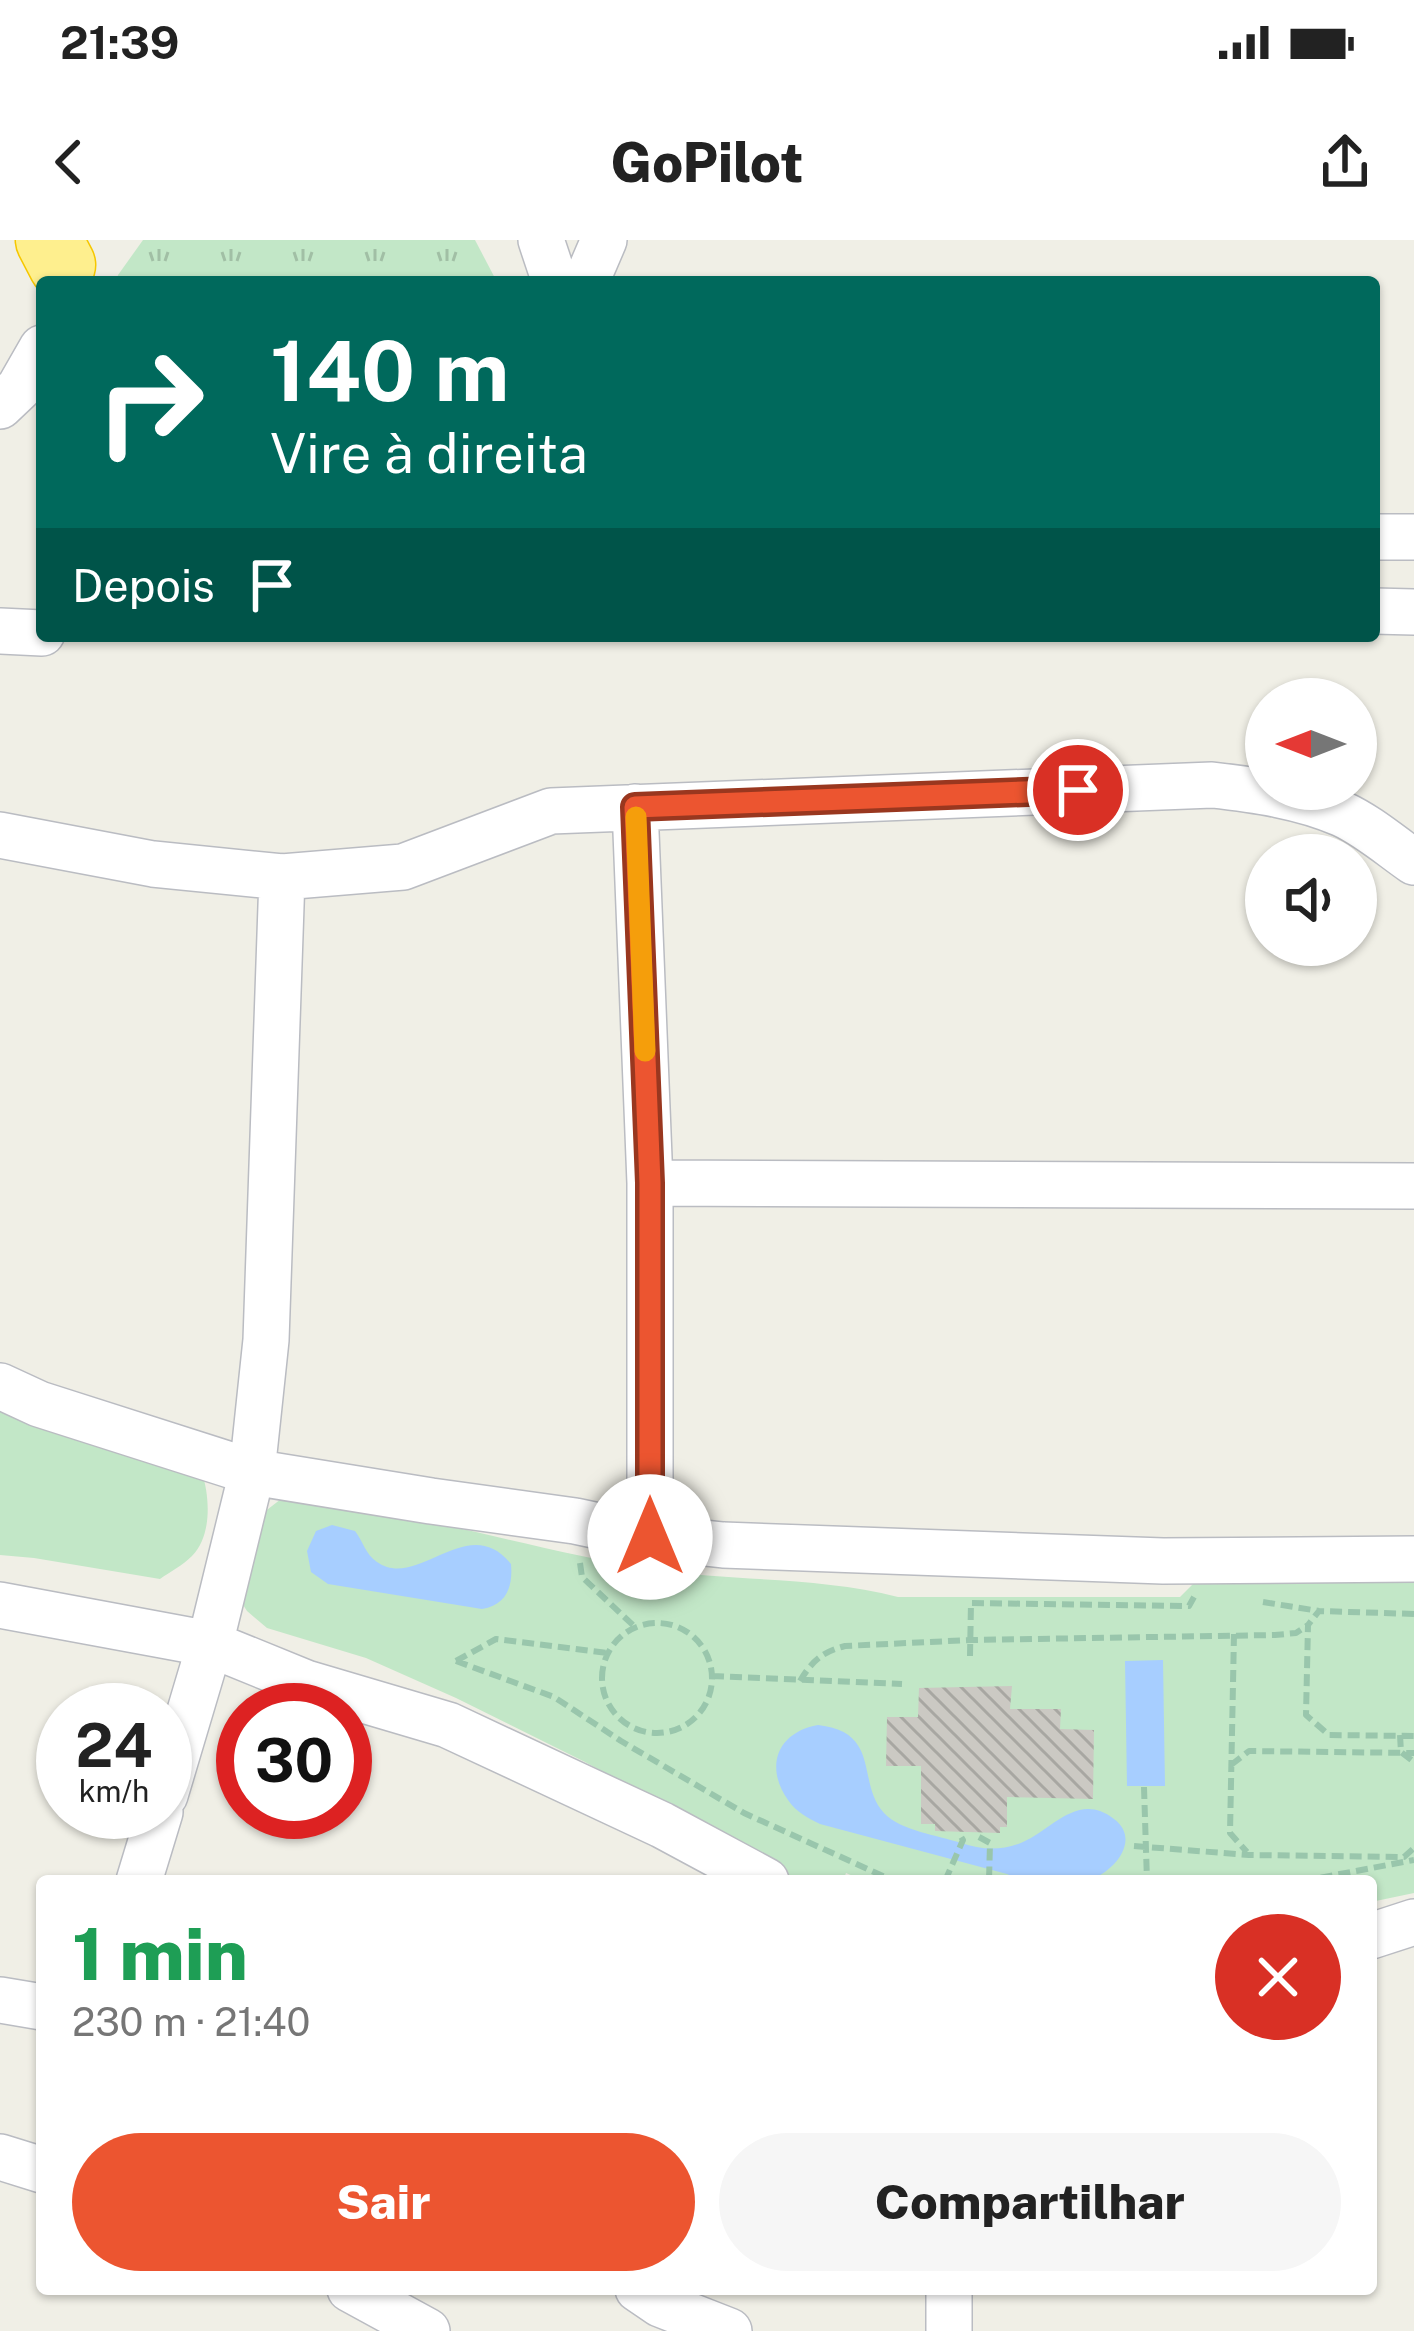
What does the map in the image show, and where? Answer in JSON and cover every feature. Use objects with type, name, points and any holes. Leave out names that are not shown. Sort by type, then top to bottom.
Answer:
[{"type":"street","points":[[541,240],[553,276]]},
{"type":"street","points":[[589,276],[604,240]]},
{"type":"street","points":[[0,406],[19,388],[36,358]]},
{"type":"street","points":[[1380,537],[1414,537]]},
{"type":"street","points":[[1380,611],[1414,612]]},
{"type":"street","points":[[0,631],[36,633]]},
{"type":"street","points":[[0,835],[153,864],[282,877],[403,867],[551,811],[1211,785],[1261,791],[1346,815],[1414,862]]},
{"type":"street","points":[[635,807],[650,1183],[650,1537]]},
{"type":"street","points":[[192,1705],[252,1472],[266,1340],[282,877]]},
{"type":"street","points":[[650,1183],[1414,1186]]},
{"type":"street","points":[[0,1386],[39,1405],[252,1472],[575,1521],[650,1537],[723,1545],[1163,1561],[1414,1559]]},
{"type":"street","points":[[0,1605],[210,1644],[306,1683],[448,1725],[662,1825],[755,1875]]},
{"type":"street","points":[[141,1875],[152,1839]]},
{"type":"street","points":[[1377,1934],[1414,1922]]},
{"type":"street","points":[[0,2000],[36,2006]]},
{"type":"street","points":[[0,2157],[36,2168]]},
{"type":"street","points":[[361,2295],[427,2331]]},
{"type":"street","points":[[647,2295],[729,2331]]},
{"type":"street","points":[[949,2295],[949,2331]]},
{"type":"path","points":[[575,1521],[582,1577],[635,1627]]},
{"type":"path","points":[[970,1656],[971,1604]]},
{"type":"path","points":[[800,1681],[827,1650],[845,1646],[1297,1633],[1319,1612],[1414,1614]]},
{"type":"path","points":[[670,1624],[687,1631],[708,1659],[710,1694],[689,1723],[673,1731],[638,1730],[622,1721],[603,1690],[602,1670],[608,1653],[619,1637],[635,1627],[670,1624]]},
{"type":"path","points":[[1308,1625],[1306,1715],[1329,1736],[1414,1736]]},
{"type":"path","points":[[1234,1634],[1230,1833],[1249,1855]]},
{"type":"path","points":[[608,1653],[496,1639],[456,1661],[554,1696],[620,1741],[744,1813],[880,1875]]},
{"type":"path","points":[[712,1676],[902,1684]]},
{"type":"path","points":[[620,1741],[622,1721]]},
{"type":"path","points":[[1400,1736],[1402,1752],[1414,1762]]},
{"type":"path","points":[[1232,1765],[1249,1751],[1414,1753]]},
{"type":"path","points":[[1144,1787],[1147,1875]]},
{"type":"path","points":[[979,1837],[990,1843],[989,1875]]},
{"type":"path","points":[[948,1875],[962,1838]]},
{"type":"path","points":[[1135,1846],[1249,1855],[1404,1857],[1414,1848]]},
{"type":"path","points":[[1335,1875],[1414,1860]]},
{"type":"path","points":[[859,1875],[863,1868]]},
{"type":"green space","points":[[143,240],[475,240],[494,276],[118,276]]},
{"type":"green space","points":[[0,1400],[202,1473],[207,1516],[198,1548],[160,1579],[0,1555]]},
{"type":"green space","points":[[281,1499],[328,1504],[651,1569],[837,1586],[898,1597],[1180,1597],[1202,1575],[1414,1574],[1414,1893],[1377,1901],[1377,1875],[777,1875],[725,1838],[456,1698],[366,1658],[267,1628],[247,1611],[232,1588],[250,1523]]},
{"type":"water","points":[[332,1525],[355,1531],[373,1559],[393,1568],[409,1567],[461,1547],[495,1550],[511,1564],[509,1587],[503,1599],[482,1609],[328,1584],[311,1572],[307,1551],[316,1531]]},
{"type":"water","points":[[1163,1660],[1165,1786],[1127,1786],[1125,1661]]},
{"type":"water","points":[[818,1725],[851,1737],[860,1748],[884,1813],[920,1832],[1000,1848],[1023,1842],[1066,1816],[1089,1809],[1101,1811],[1122,1827],[1125,1846],[1115,1863],[1100,1875],[1009,1875],[820,1824],[788,1800],[777,1775],[779,1752],[804,1729]]},
{"type":"building","points":[[1012,1686],[1010,1709],[1061,1709],[1060,1729],[1094,1730],[1093,1799],[1007,1797],[1007,1827],[1000,1827],[1000,1833],[935,1831],[935,1824],[921,1824],[921,1766],[886,1766],[887,1717],[918,1717],[919,1688]]},
{"type":"slow traffic","points":[[636,817],[645,1051]]},
{"type":"route","points":[[650,1537],[650,1183],[635,807],[1078,790]]}]
